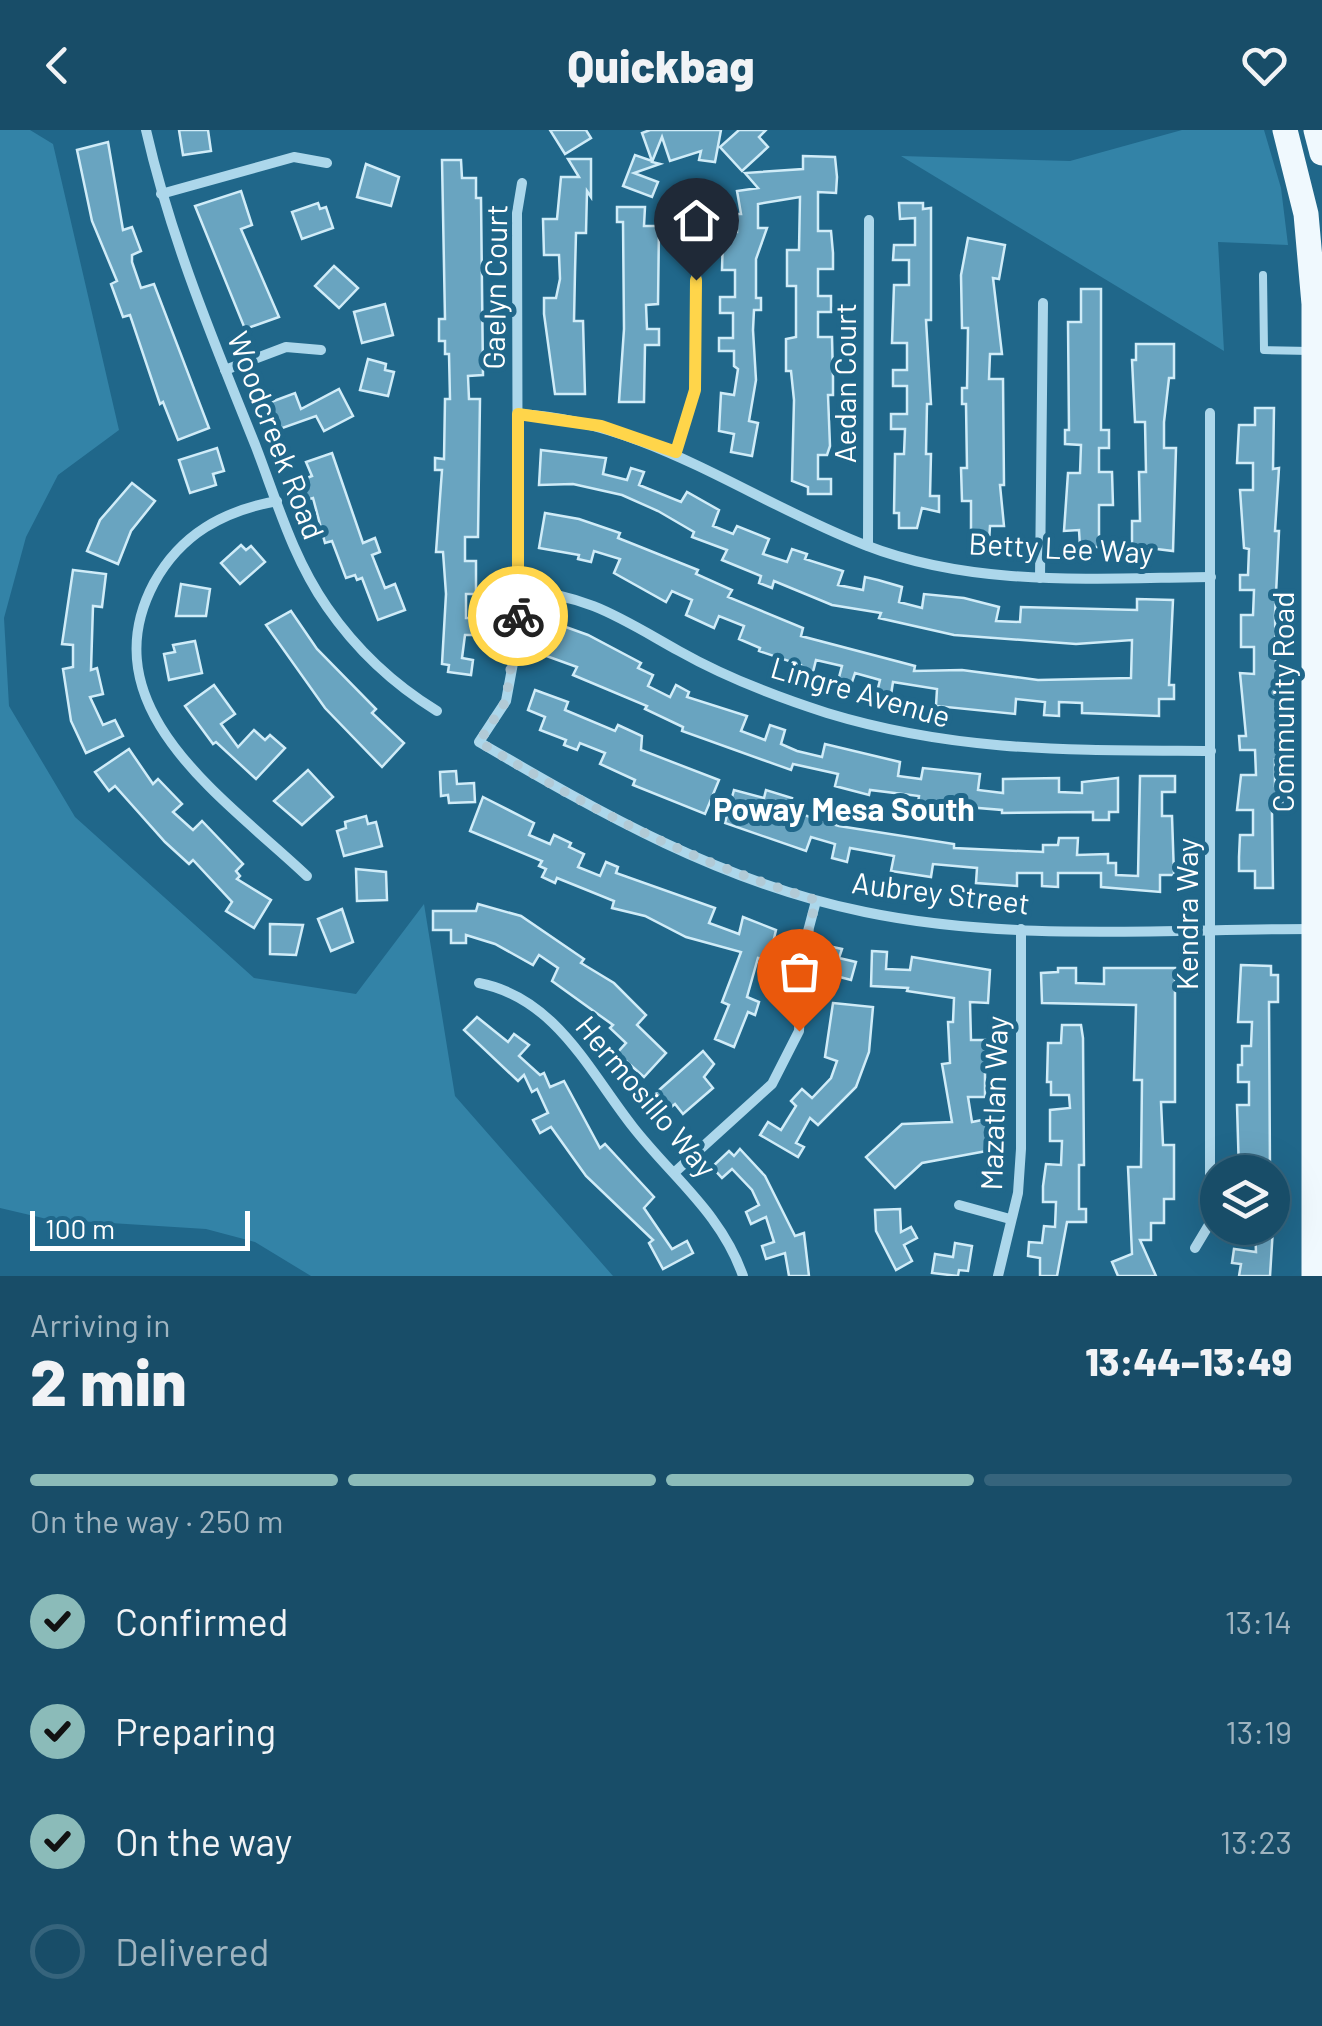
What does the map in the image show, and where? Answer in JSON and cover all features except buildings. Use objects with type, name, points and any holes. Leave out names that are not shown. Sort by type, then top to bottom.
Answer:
[{"type":"main road","name":"Community Road","points":[[1286,130],[1310,246],[1314,351],[1314,1276]]},
{"type":"main road","points":[[1316,130],[1322,154]]},
{"type":"street","name":"Woodcreek Road","points":[[146,130],[178,252],[294,553],[327,608],[363,652],[405,692],[437,711]]},
{"type":"street","points":[[161,194],[294,157],[326,163]]},
{"type":"street","name":"Gaelyn Court","points":[[479,742],[506,701],[518,636],[518,213],[522,183]]},
{"type":"street","points":[[676,452],[695,390],[697,206]]},
{"type":"street","name":"Aedan Court","points":[[868,546],[870,220]]},
{"type":"street","points":[[1040,578],[1044,303]]},
{"type":"street","points":[[225,370],[286,346],[321,350]]},
{"type":"street","name":"Kendra Way","points":[[1196,1248],[1210,1223],[1210,412]]},
{"type":"street","name":"Betty Lee Way","points":[[518,414],[601,426],[676,452],[786,512],[868,546],[995,575],[1212,577]]},
{"type":"street","points":[[277,501],[208,523],[168,556],[142,606],[137,662],[145,704],[168,744],[307,876]]},
{"type":"street","name":"Lingre Avenue","points":[[518,590],[556,593],[614,612],[681,652],[744,682],[827,713],[956,744],[1024,750],[1211,751]]},
{"type":"street","name":"Aubrey Street","points":[[479,742],[648,838],[747,879],[816,900],[962,926],[1314,929]]},
{"type":"street","points":[[675,1172],[772,1084],[780,1071],[799,1031],[804,950],[816,900]]},
{"type":"street","name":"Mazatlan Way","points":[[998,1276],[1018,1192],[1022,1149],[1022,929]]},
{"type":"street","name":"Hermosillo Way","points":[[479,983],[508,989],[556,1025],[574,1044],[634,1128],[700,1198],[733,1248],[743,1276]]},
{"type":"street","points":[[959,1205],[1010,1219]]},
{"type":"lane","points":[[1263,275],[1264,350],[1314,351]]},
{"type":"shaded area","points":[[0,130],[30,130],[53,144],[119,430],[58,475],[26,537],[4,618],[9,706],[75,817],[254,978],[356,994],[424,904],[455,1096],[613,1276],[311,1276],[255,1242],[206,1229],[47,1219],[0,1208]]},
{"type":"shaded area","points":[[1182,130],[1264,130],[1281,188],[1288,245],[1218,242],[1224,351],[901,156],[1070,161]]},
{"type":"way so far","points":[[518,616],[506,701],[479,742],[648,838],[747,879],[816,900],[804,950],[799,1031]]},
{"type":"district","name":"Poway Mesa South","points":[[844,808]]},
{"type":"route","points":[[518,616],[518,414],[601,426],[676,452],[695,390],[696,280]]}]
